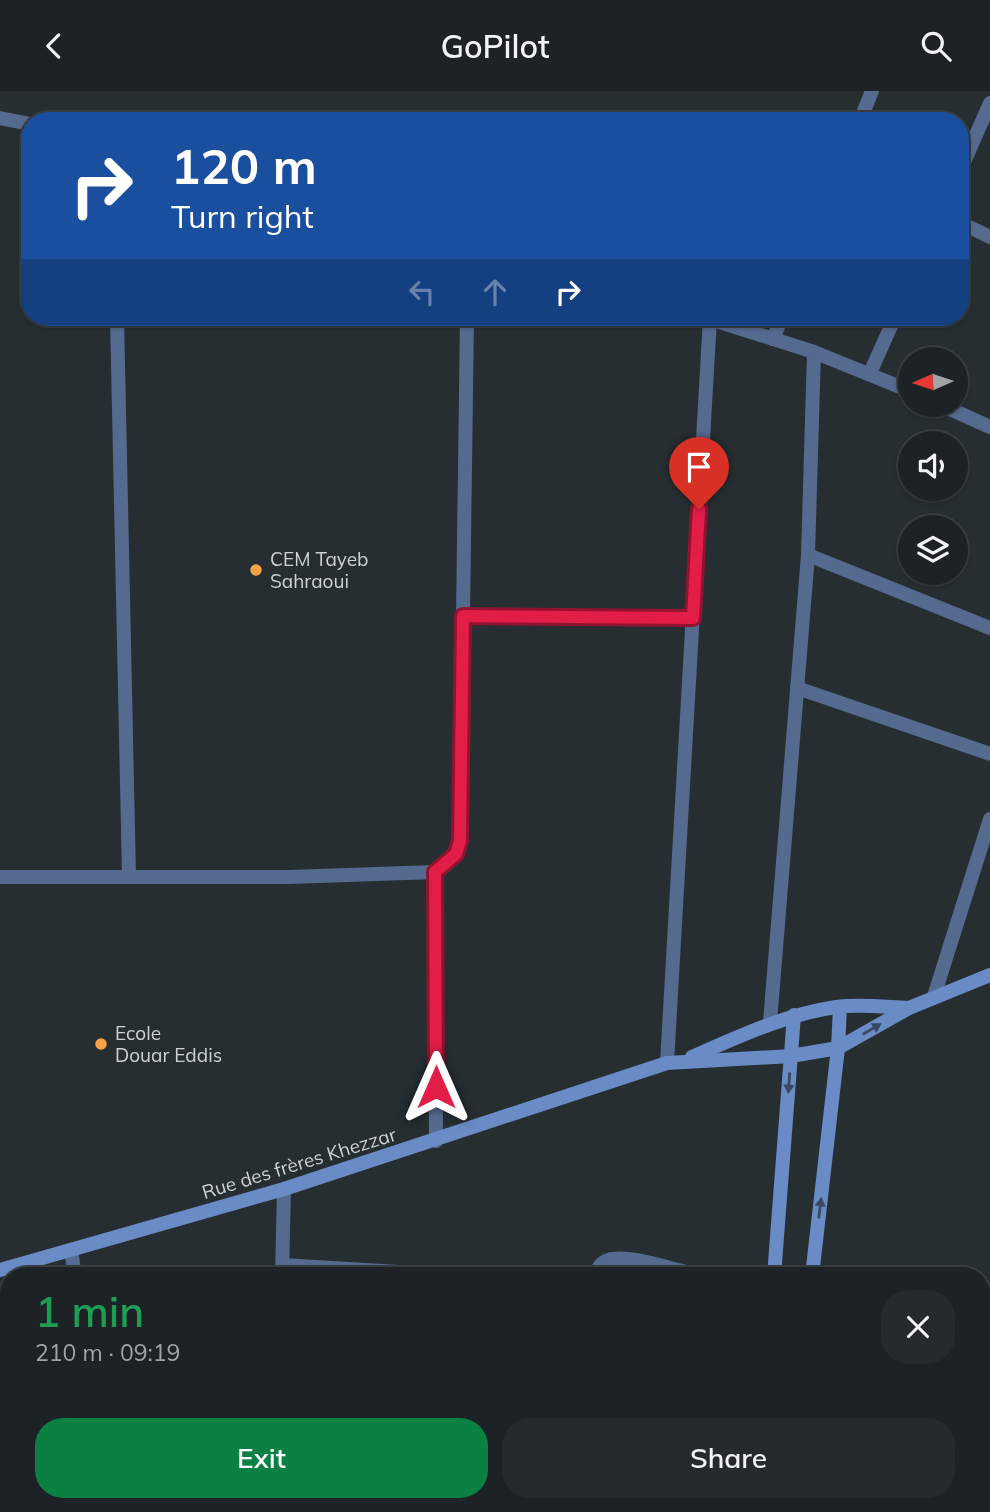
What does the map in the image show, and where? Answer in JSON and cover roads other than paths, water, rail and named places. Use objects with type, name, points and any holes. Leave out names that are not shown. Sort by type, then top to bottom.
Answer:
[{"type":"main road","name":"Rue des frères Khezzar","points":[[11,1267],[284,1189],[667,1063],[790,1056],[838,1048],[909,1008],[990,975]]},
{"type":"main road","name":"Rue des frères Khezzar","points":[[687,1060],[770,1022],[794,1015],[839,1007],[909,1008]]},
{"type":"main road","points":[[813,1267],[838,1048],[839,1007]]},
{"type":"main road","points":[[776,1267],[794,1015]]},
{"type":"street","points":[[864,112],[872,91]]},
{"type":"street","points":[[969,151],[990,103]]},
{"type":"street","points":[[0,118],[21,122]]},
{"type":"street","points":[[969,227],[990,237]]},
{"type":"street","points":[[117,326],[129,876]]},
{"type":"street","points":[[0,877],[289,877],[435,872],[456,854],[460,841],[467,326]]},
{"type":"street","points":[[667,1063],[707,326]]},
{"type":"street","points":[[732,326],[814,352],[898,386]]},
{"type":"street","points":[[773,339],[778,326]]},
{"type":"street","points":[[870,373],[891,326]]},
{"type":"street","points":[[770,1022],[807,555],[814,352]]},
{"type":"street","points":[[968,417],[990,427]]},
{"type":"street","points":[[807,555],[990,628]]},
{"type":"street","points":[[463,616],[693,618]]},
{"type":"street","points":[[797,688],[990,754]]},
{"type":"street","points":[[934,996],[990,819]]},
{"type":"street","points":[[435,872],[436,1141]]},
{"type":"street","points":[[282,1267],[284,1189]]},
{"type":"street","points":[[71,1250],[74,1267]]},
{"type":"street","points":[[598,1267],[609,1259],[627,1259],[661,1267]]},
{"type":"place","name":"CEM Tayeb Sahraoui","points":[[256,570]]},
{"type":"place","name":"Ecole Douar Eddis","points":[[101,1044]]}]
